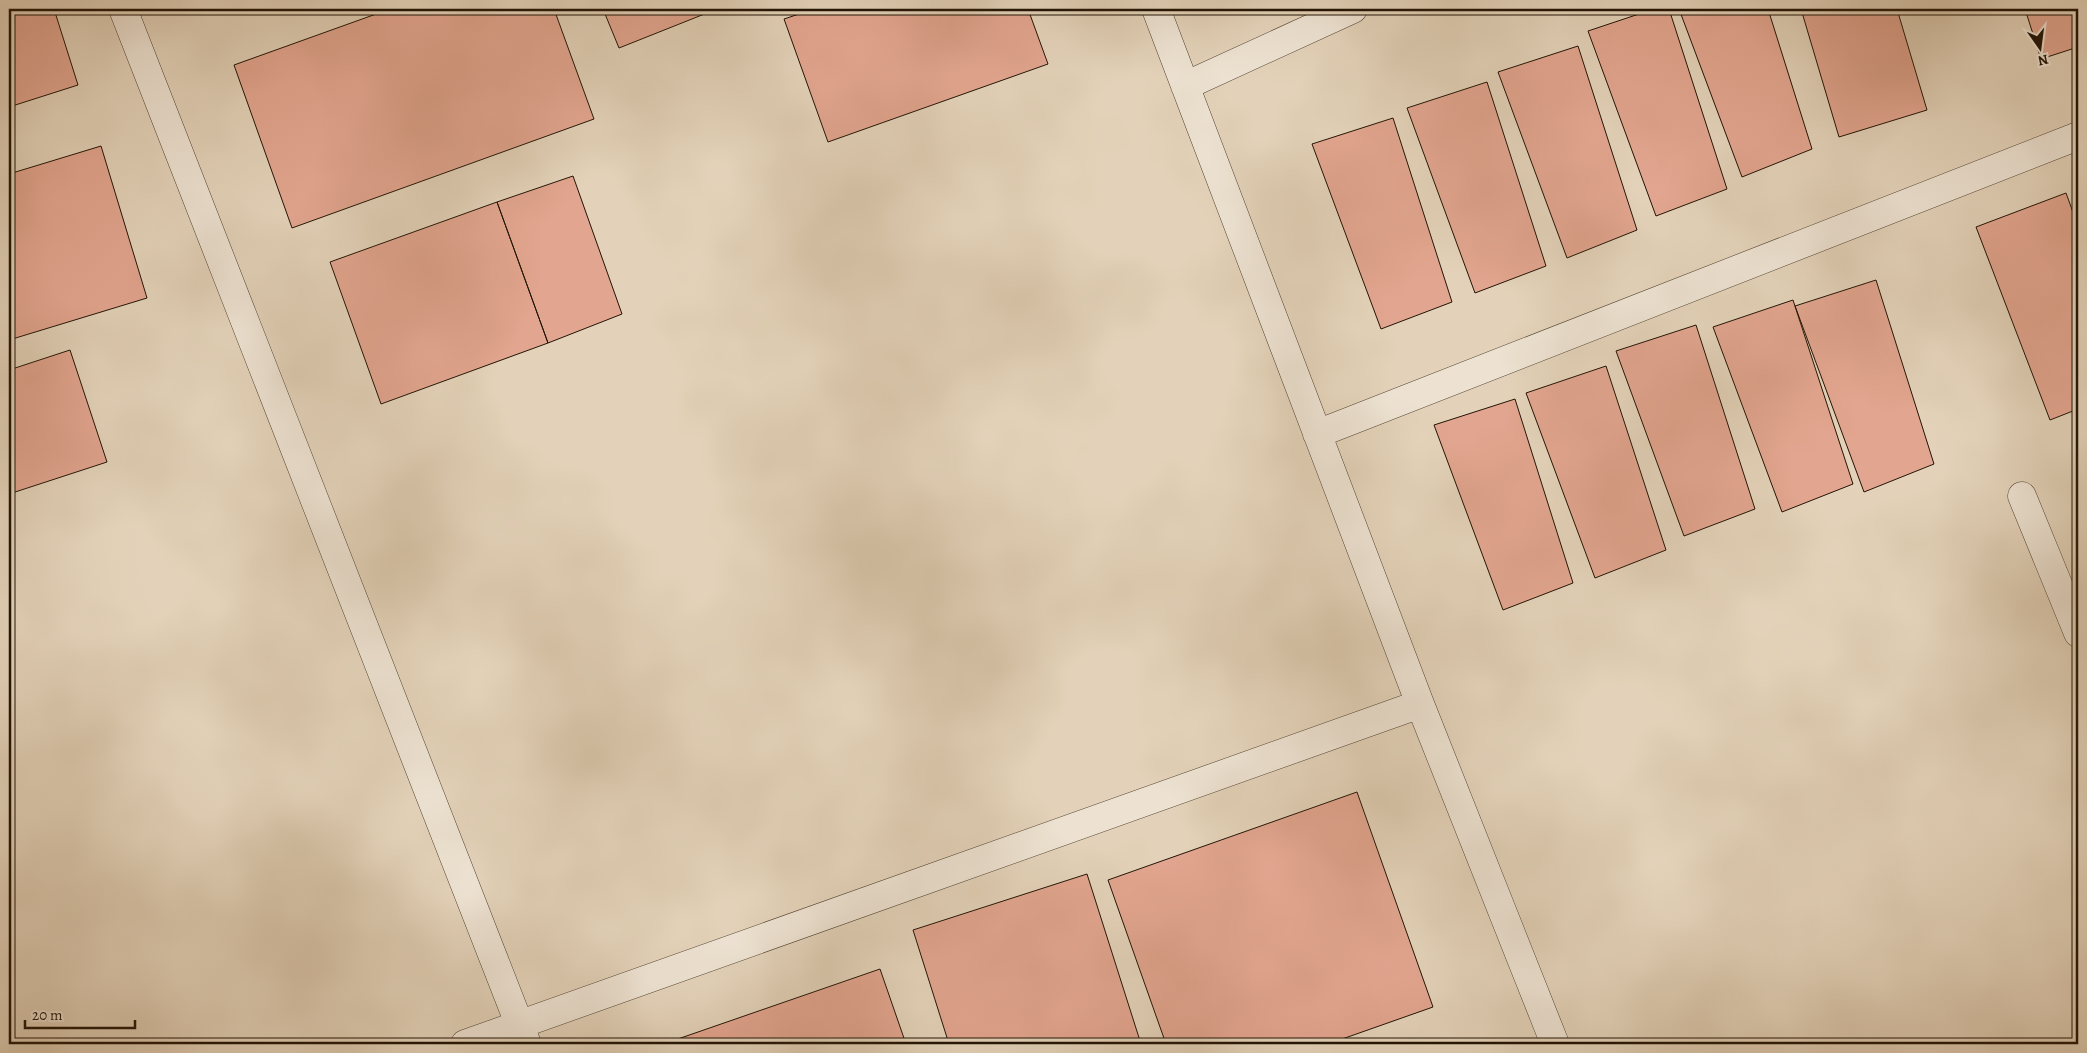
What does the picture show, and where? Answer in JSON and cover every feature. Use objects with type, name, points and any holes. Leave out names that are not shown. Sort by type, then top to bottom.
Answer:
[{"type":"street","points":[[123,9],[523,1034]]},
{"type":"street","points":[[1156,9],[1420,704],[1555,1044]]},
{"type":"street","points":[[1185,86],[1353,9]]},
{"type":"street","points":[[1317,434],[2078,136]]},
{"type":"street","points":[[2022,496],[2078,633]]},
{"type":"street","points":[[465,1044],[523,1034],[1420,704]]},
{"type":"building","points":[[9,9],[54,9],[78,85],[9,107]]},
{"type":"building","points":[[390,9],[554,9],[594,119],[292,228],[234,65]]},
{"type":"building","points":[[603,9],[717,9],[619,48]]},
{"type":"building","points":[[814,9],[1028,9],[1048,64],[828,142],[784,19]]},
{"type":"building","points":[[1654,9],[1669,9],[1727,189],[1656,216],[1588,31]]},
{"type":"building","points":[[1679,9],[1768,9],[1812,149],[1742,177]]},
{"type":"building","points":[[1801,9],[1897,9],[1927,110],[1839,137]]},
{"type":"building","points":[[2025,9],[2078,9],[2078,47],[2041,59]]},
{"type":"building","points":[[1578,46],[1637,230],[1567,258],[1498,72]]},
{"type":"building","points":[[1487,82],[1546,266],[1475,293],[1407,108]]},
{"type":"building","points":[[1393,118],[1452,302],[1381,329],[1312,144]]},
{"type":"building","points":[[101,146],[147,298],[9,340],[9,174]]},
{"type":"building","points":[[573,176],[622,314],[548,343],[497,202]]},
{"type":"building","points":[[2078,188],[2078,201],[2074,190]]},
{"type":"building","points":[[2066,193],[2078,226],[2078,409],[2050,420],[1976,227]]},
{"type":"building","points":[[497,202],[548,343],[381,404],[330,262]]},
{"type":"building","points":[[1876,280],[1934,464],[1864,492],[1795,306]]},
{"type":"building","points":[[1793,300],[1853,484],[1782,512],[1713,327]]},
{"type":"building","points":[[1696,325],[1755,509],[1684,536],[1616,351]]},
{"type":"building","points":[[70,350],[107,462],[9,494],[9,370]]},
{"type":"building","points":[[1606,366],[1666,550],[1595,578],[1526,393]]},
{"type":"building","points":[[1515,399],[1573,583],[1503,610],[1434,425]]},
{"type":"building","points":[[1357,792],[1433,1007],[1328,1044],[1166,1044],[1108,880]]},
{"type":"building","points":[[1087,874],[1141,1044],[949,1044],[913,930]]},
{"type":"building","points":[[880,969],[906,1044],[673,1044],[672,1041]]}]
